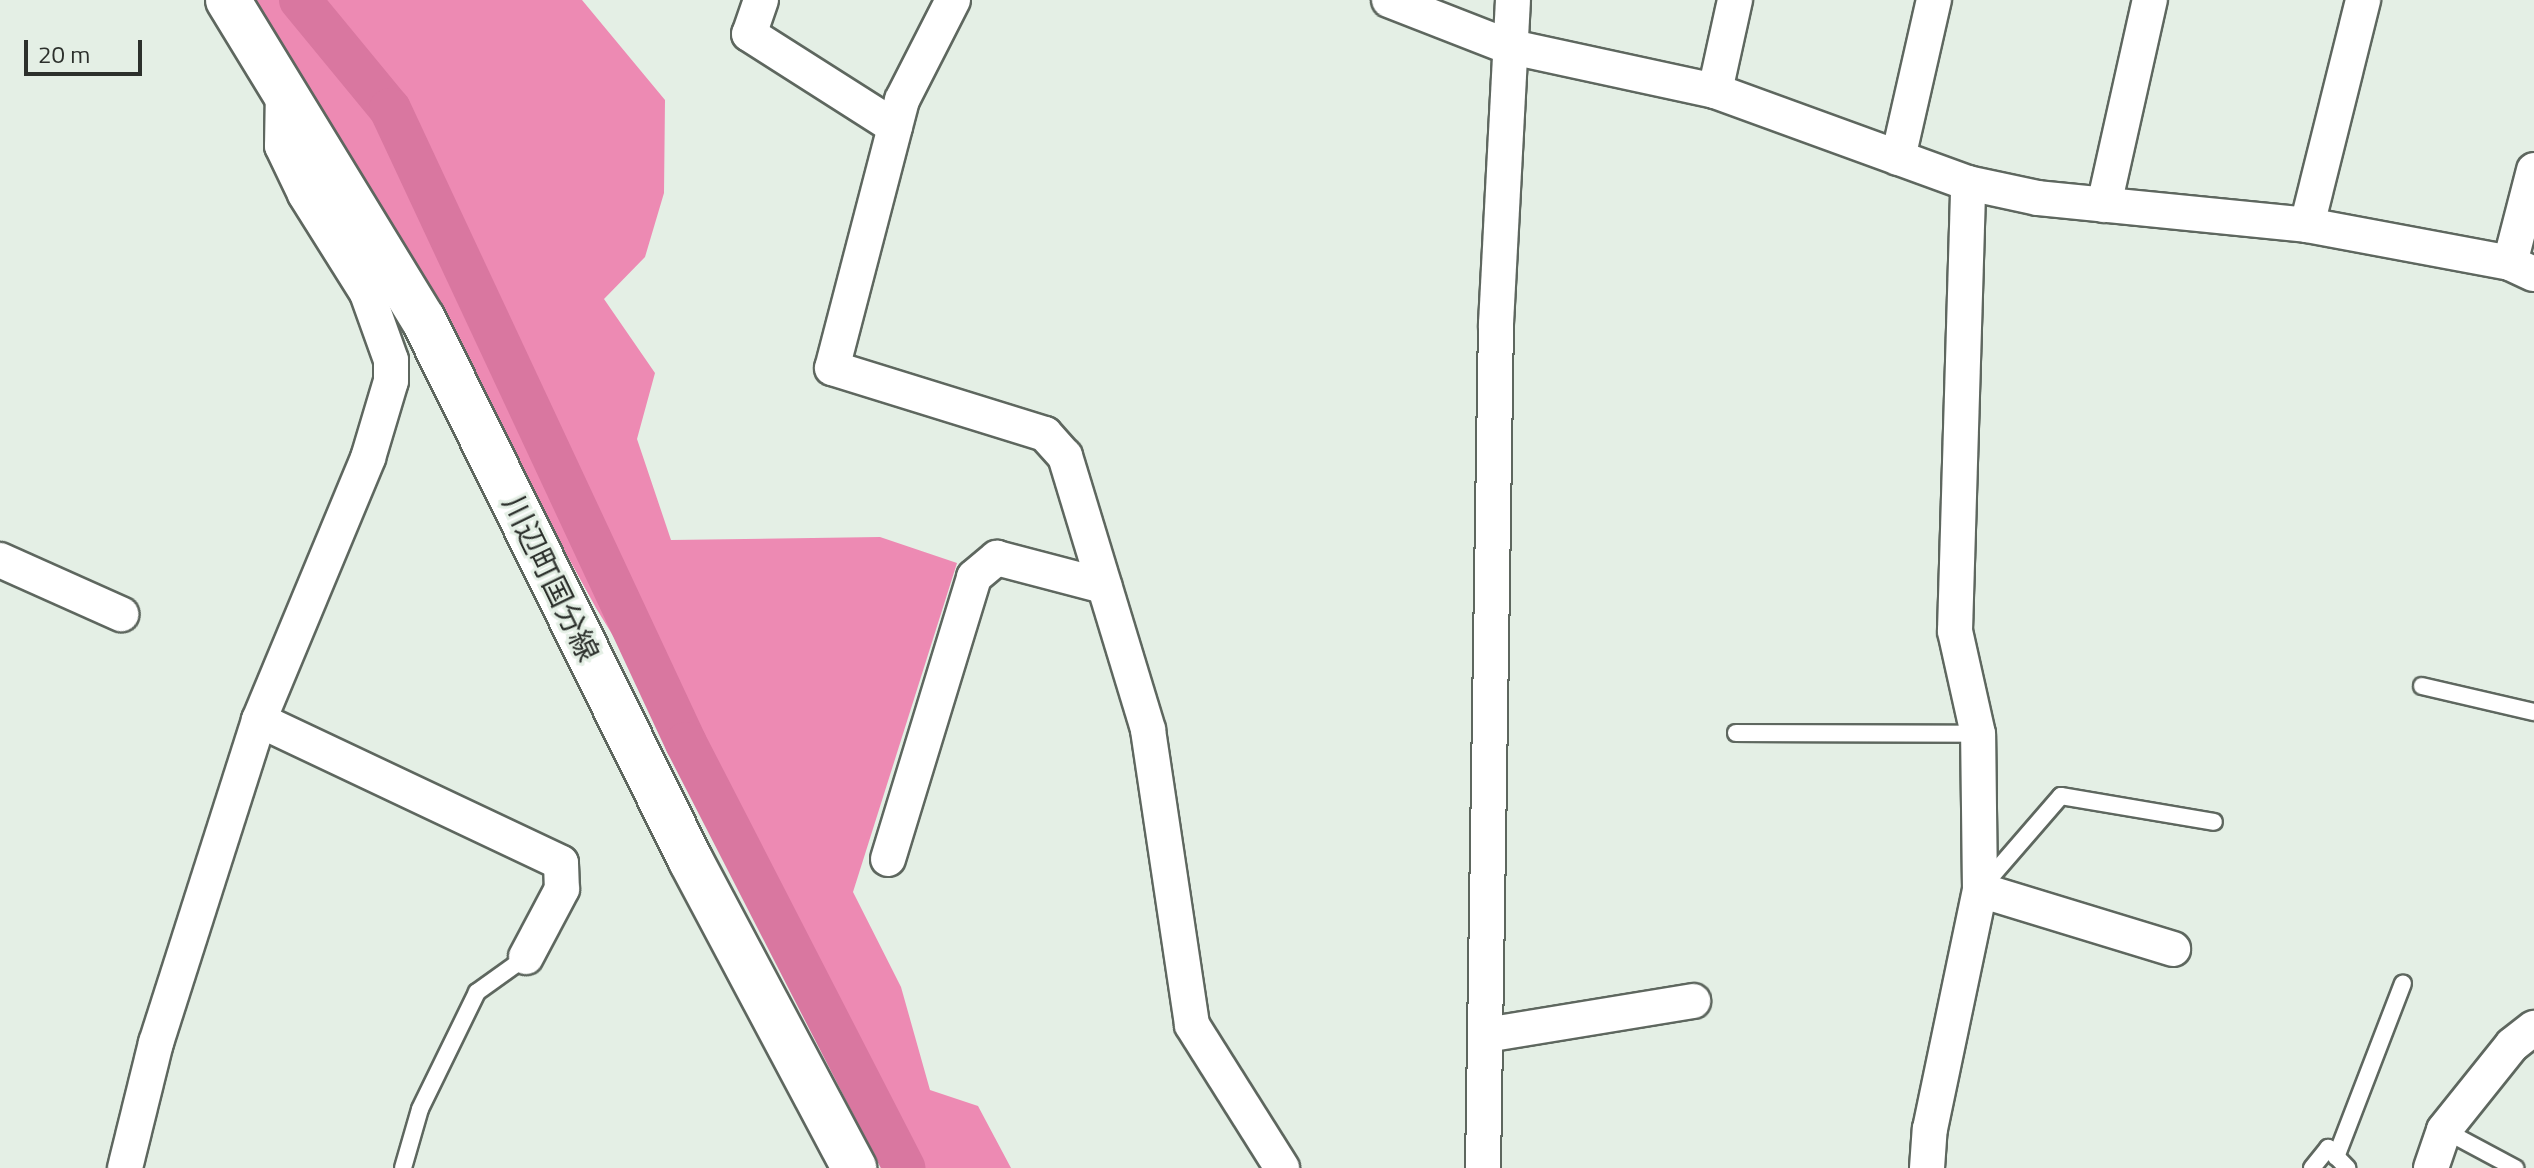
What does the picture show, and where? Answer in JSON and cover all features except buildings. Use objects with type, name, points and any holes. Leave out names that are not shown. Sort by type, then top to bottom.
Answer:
[{"type":"street","name":"川辺町国分線","points":[[228,0],[423,319],[691,861],[854,1168]]},
{"type":"street","points":[[761,0],[749,34],[895,127]]},
{"type":"street","points":[[953,0],[902,100],[832,368],[1045,434],[1065,456],[1148,730],[1192,1025],[1282,1168]]},
{"type":"street","points":[[1389,0],[1507,46],[1715,91],[1968,183],[2104,205],[2307,225],[2522,268],[2534,170]]},
{"type":"street","points":[[1483,1168],[1496,324],[1507,46],[1513,0]]},
{"type":"street","points":[[1715,91],[1735,0]]},
{"type":"street","points":[[1898,158],[1934,0]]},
{"type":"street","points":[[2104,205],[2150,0]]},
{"type":"street","points":[[2307,225],[2363,0]]},
{"type":"street","points":[[125,1168],[156,1043],[259,720],[368,458],[391,381],[391,360],[367,293],[305,194],[282,146],[283,87]]},
{"type":"street","points":[[1927,1168],[1930,1129],[1980,890],[1978,734],[1955,631],[1968,183]]},
{"type":"street","points":[[888,859],[974,577],[997,558],[1104,586]]},
{"type":"street","points":[[0,560],[121,614]]},
{"type":"street","points":[[259,720],[561,863],[562,889],[526,957]]},
{"type":"street","points":[[1980,890],[2173,949]]},
{"type":"street","points":[[1486,1035],[1693,1001]]},
{"type":"street","points":[[2431,1168],[2444,1130],[2512,1045],[2534,1028]]},
{"type":"lane","points":[[2422,686],[2534,712]]},
{"type":"lane","points":[[1736,733],[1978,734]]},
{"type":"lane","points":[[1980,890],[2061,796],[2214,822]]},
{"type":"lane","points":[[403,1168],[420,1109],[477,992],[526,957]]},
{"type":"lane","points":[[2312,1168],[2328,1148],[2341,1162],[2403,983]]},
{"type":"lane","points":[[2444,1130],[2515,1168]]},
{"type":"shaded area","points":[[228,0],[582,0],[665,100],[664,193],[645,257],[604,299],[655,373],[637,439],[671,540],[880,537],[957,563],[853,892],[901,987],[930,1090],[978,1106],[1011,1168],[925,1168],[773,896],[596,608],[395,242]]},
{"type":"waterway","points":[[300,0],[390,109],[686,743],[904,1168]]}]
